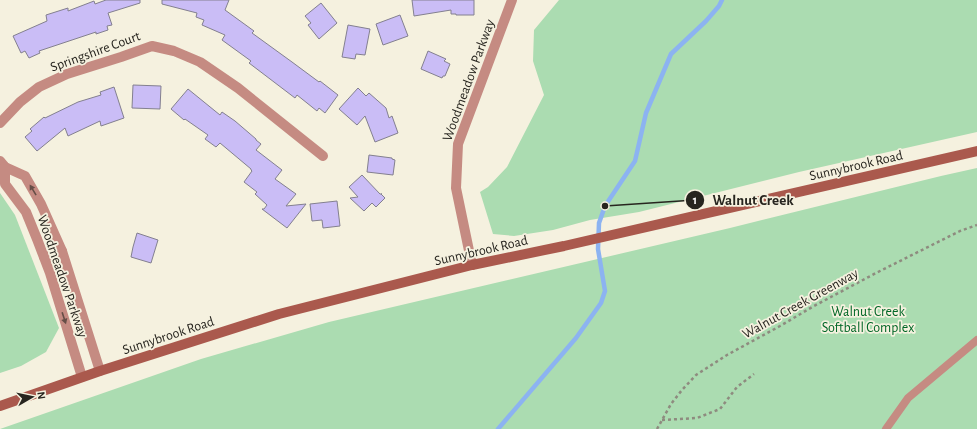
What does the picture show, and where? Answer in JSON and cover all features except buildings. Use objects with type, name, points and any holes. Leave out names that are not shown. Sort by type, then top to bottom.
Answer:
[{"type":"main road","name":"Sunnybrook Road","points":[[0,406],[100,371],[280,314],[472,265],[654,226],[977,151]]},
{"type":"street","name":"Woodmeadow Parkway","points":[[472,265],[456,188],[458,144],[512,0]]},
{"type":"street","name":"Springshire Court","points":[[0,123],[20,102],[39,87],[67,74],[152,46],[174,51],[200,62],[238,88],[323,156]]},
{"type":"street","name":"Woodmeadow Parkway","points":[[3,164],[25,176],[42,204],[62,251],[100,371]]},
{"type":"street","name":"Woodmeadow Parkway","points":[[3,164],[5,184],[26,212],[50,273],[82,377]]},
{"type":"street","points":[[44,257],[62,251]]},
{"type":"lane","points":[[886,429],[908,398],[977,340]]},
{"type":"path","name":"Walnut Creek Greenway","points":[[657,429],[671,404],[696,375],[727,355],[876,273],[960,231],[977,225]]},
{"type":"path","points":[[662,420],[697,418],[720,409],[737,387],[754,374]]},
{"type":"green space","points":[[559,0],[977,0],[977,132],[799,172],[639,212],[590,220],[553,230],[514,236],[493,234],[480,192],[488,187],[507,167],[544,95],[533,61],[534,30]]},
{"type":"green space","name":"Walnut Creek Softball Complex","points":[[977,168],[977,429],[0,429],[201,359],[329,322],[730,228]]},
{"type":"green space","points":[[0,193],[15,215],[59,328],[46,352],[21,366],[0,373]]},
{"type":"waterway","points":[[498,429],[576,338],[601,303],[605,291],[598,249],[599,223],[605,206],[635,161],[646,113],[671,54],[706,21],[719,6],[722,0]]},
{"type":"place","name":"Walnut Creek","points":[[605,206]]}]
